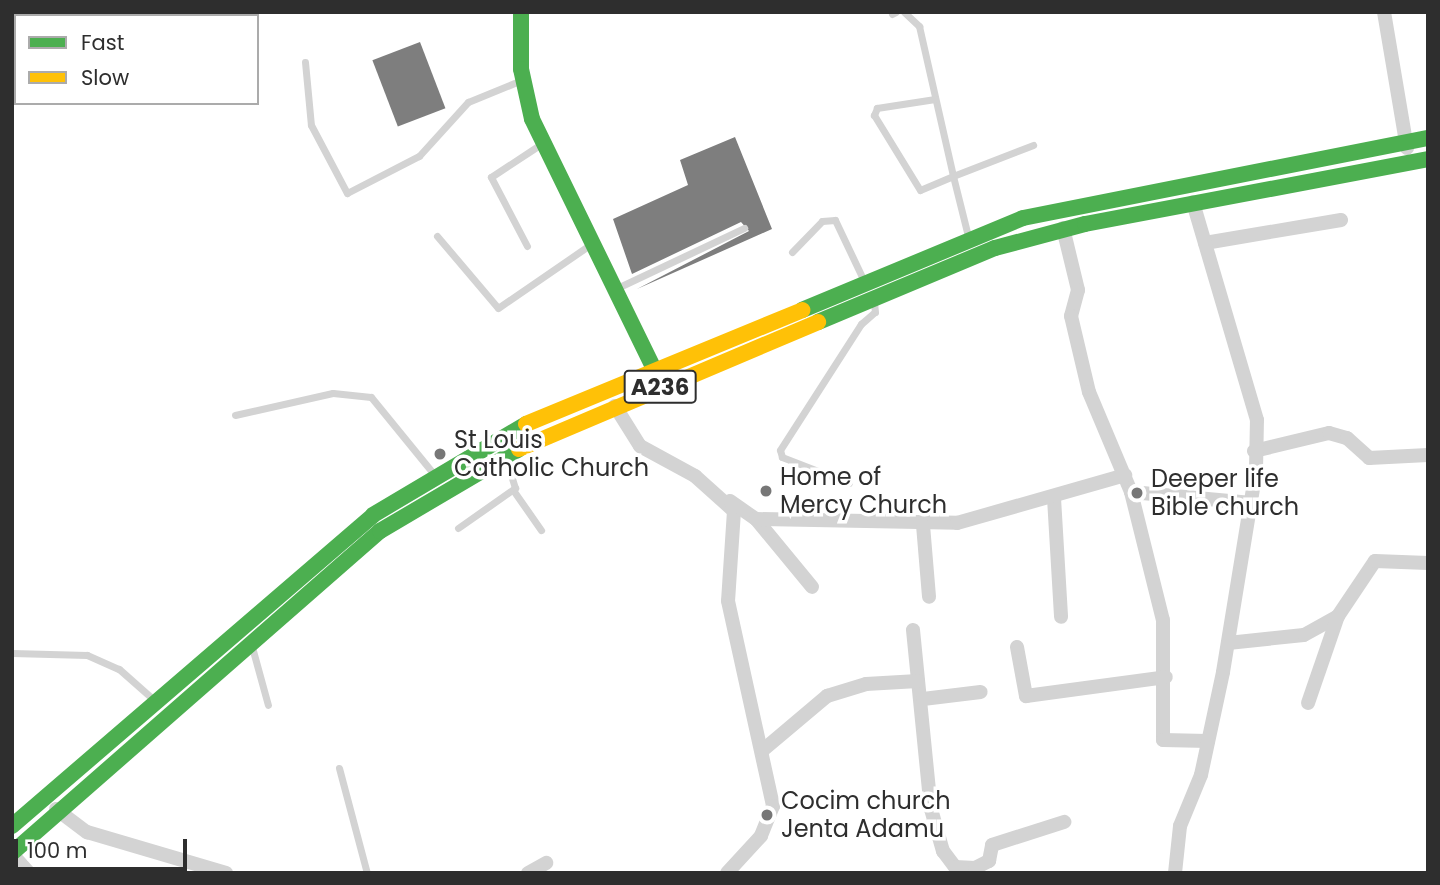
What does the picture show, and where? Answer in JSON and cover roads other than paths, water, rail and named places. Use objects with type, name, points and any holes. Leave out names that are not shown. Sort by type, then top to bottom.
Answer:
[{"type":"main road","points":[[521,12],[522,80],[542,144],[654,369]]},
{"type":"main road","name":"A236","points":[[12,826],[341,541],[432,472],[506,432],[863,279],[989,229],[1090,202],[1428,138]]},
{"type":"main road","name":"A236","points":[[12,853],[380,531],[442,489],[504,455],[995,248],[1063,229],[1193,202],[1428,159]]},
{"type":"main road","points":[[989,229],[995,248]]},
{"type":"main road","points":[[863,279],[872,298]]},
{"type":"street","points":[[1384,12],[1410,163]]},
{"type":"street","points":[[1175,873],[1180,827],[1208,741],[1228,643],[1251,503],[1257,420],[1193,202]]},
{"type":"street","points":[[1205,243],[1341,220]]},
{"type":"street","points":[[1063,229],[1077,290],[1071,316],[1089,392],[1131,492],[1163,620],[1166,677],[1163,740],[1208,741]]},
{"type":"street","points":[[615,406],[640,446],[755,519],[812,587]]},
{"type":"street","points":[[1254,451],[1339,433],[1369,458],[1428,455]]},
{"type":"street","points":[[755,519],[838,516],[923,525],[1008,513],[1125,475]]},
{"type":"street","points":[[1131,492],[1251,503]]},
{"type":"street","points":[[1054,498],[1061,617]]},
{"type":"street","points":[[727,873],[761,836],[774,806],[728,601],[734,575],[729,501]]},
{"type":"street","points":[[923,525],[929,597]]},
{"type":"street","points":[[1308,703],[1338,616],[1375,561],[1428,563]]},
{"type":"street","points":[[1228,643],[1304,635],[1338,616]]},
{"type":"street","points":[[913,630],[918,681],[923,699],[931,809],[943,851],[956,867],[975,868],[989,861],[992,845],[1063,822]]},
{"type":"street","points":[[1017,647],[1026,696],[1166,677]]},
{"type":"street","points":[[763,750],[827,696],[866,684],[918,681]]},
{"type":"street","points":[[923,699],[981,691]]},
{"type":"street","points":[[45,797],[58,811],[87,832],[226,873]]},
{"type":"street","points":[[12,853],[29,873]]},
{"type":"street","points":[[528,873],[546,863]]},
{"type":"lane","points":[[904,12],[919,26],[968,236]]},
{"type":"lane","points":[[305,62],[314,136],[347,193],[419,156],[468,102],[522,80]]},
{"type":"lane","points":[[935,99],[877,108],[874,115],[923,191],[953,176],[1033,145]]},
{"type":"lane","points":[[527,246],[491,177],[542,144]]},
{"type":"lane","points":[[792,252],[822,221],[835,220],[863,279]]},
{"type":"lane","points":[[614,289],[744,228]]},
{"type":"lane","points":[[436,236],[498,308],[591,243]]},
{"type":"lane","points":[[849,483],[782,457],[780,450],[861,324],[875,312],[872,298]]},
{"type":"lane","points":[[235,415],[333,393],[371,397],[432,472],[442,489]]},
{"type":"lane","points":[[457,528],[517,485],[504,455]]},
{"type":"lane","points":[[513,490],[541,530]]},
{"type":"lane","points":[[250,643],[268,705]]},
{"type":"lane","points":[[12,653],[87,655],[119,669],[156,702]]},
{"type":"lane","points":[[339,768],[366,873]]},
{"type":"place","name":"St Louis Catholic Church","points":[[440,454]]},
{"type":"place","name":"Home of Mercy Church","points":[[766,491]]},
{"type":"place","name":"Deeper life Bible church","points":[[1137,493]]},
{"type":"place","name":"Cocim church Jenta Adamu","points":[[767,815]]}]
